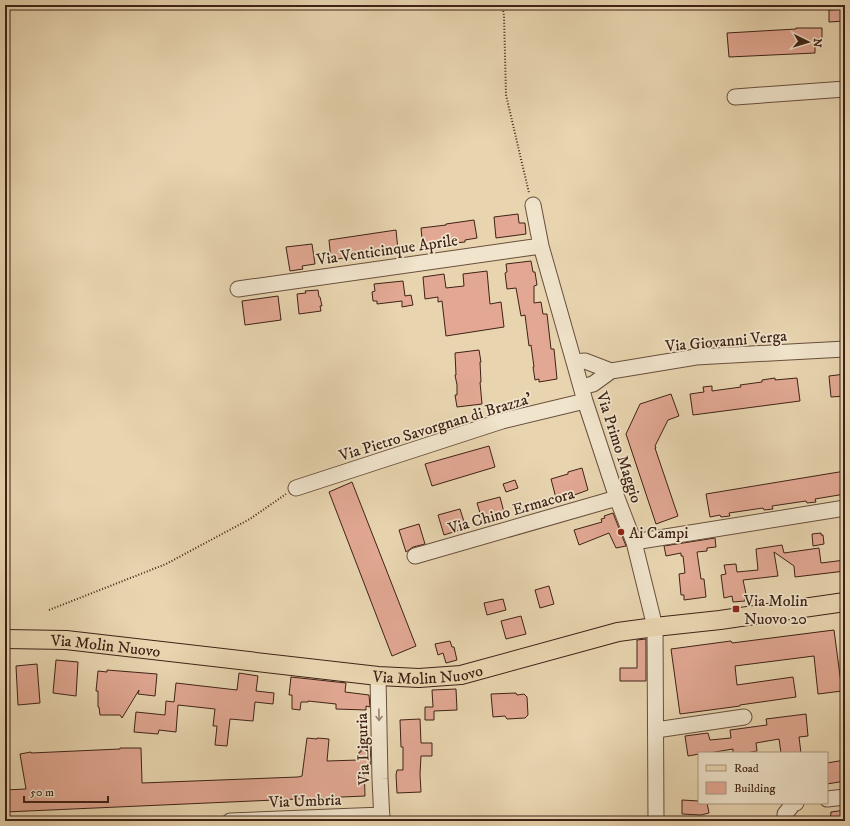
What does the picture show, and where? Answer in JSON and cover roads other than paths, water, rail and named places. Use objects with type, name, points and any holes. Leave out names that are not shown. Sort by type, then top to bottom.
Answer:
[{"type":"main road","name":"Via Molin Nuovo","points":[[5,639],[66,640],[378,676],[419,678],[461,675],[618,632],[720,620],[845,602]]},
{"type":"street","points":[[735,97],[845,89]]},
{"type":"street","name":"Via Primo Maggio","points":[[533,205],[541,246],[583,394],[617,498],[634,542],[655,627],[656,821]]},
{"type":"street","name":"Via Venticinque Aprile","points":[[238,289],[541,246]]},
{"type":"street","name":"Via Giovanni Verga","points":[[583,394],[593,384],[611,371],[696,357],[845,350]]},
{"type":"street","points":[[574,362],[585,361],[611,371]]},
{"type":"street","name":"Via Pietro Savorgnan di Brazza'","points":[[296,488],[583,394]]},
{"type":"street","name":"Via Chino Ermacora","points":[[415,556],[617,498]]},
{"type":"street","points":[[634,542],[845,508]]},
{"type":"street","name":"Via Liguria","points":[[378,676],[382,818]]},
{"type":"street","points":[[656,730],[744,717]]},
{"type":"street","points":[[828,799],[845,797]]},
{"type":"street","points":[[785,821],[785,814],[793,804]]},
{"type":"street","name":"Via Umbria","points":[[230,821],[382,818]]},
{"type":"place","name":"Ai Campi","points":[[621,532]]},
{"type":"place","name":"Via Molin Nuovo 20","points":[[736,609]]}]
